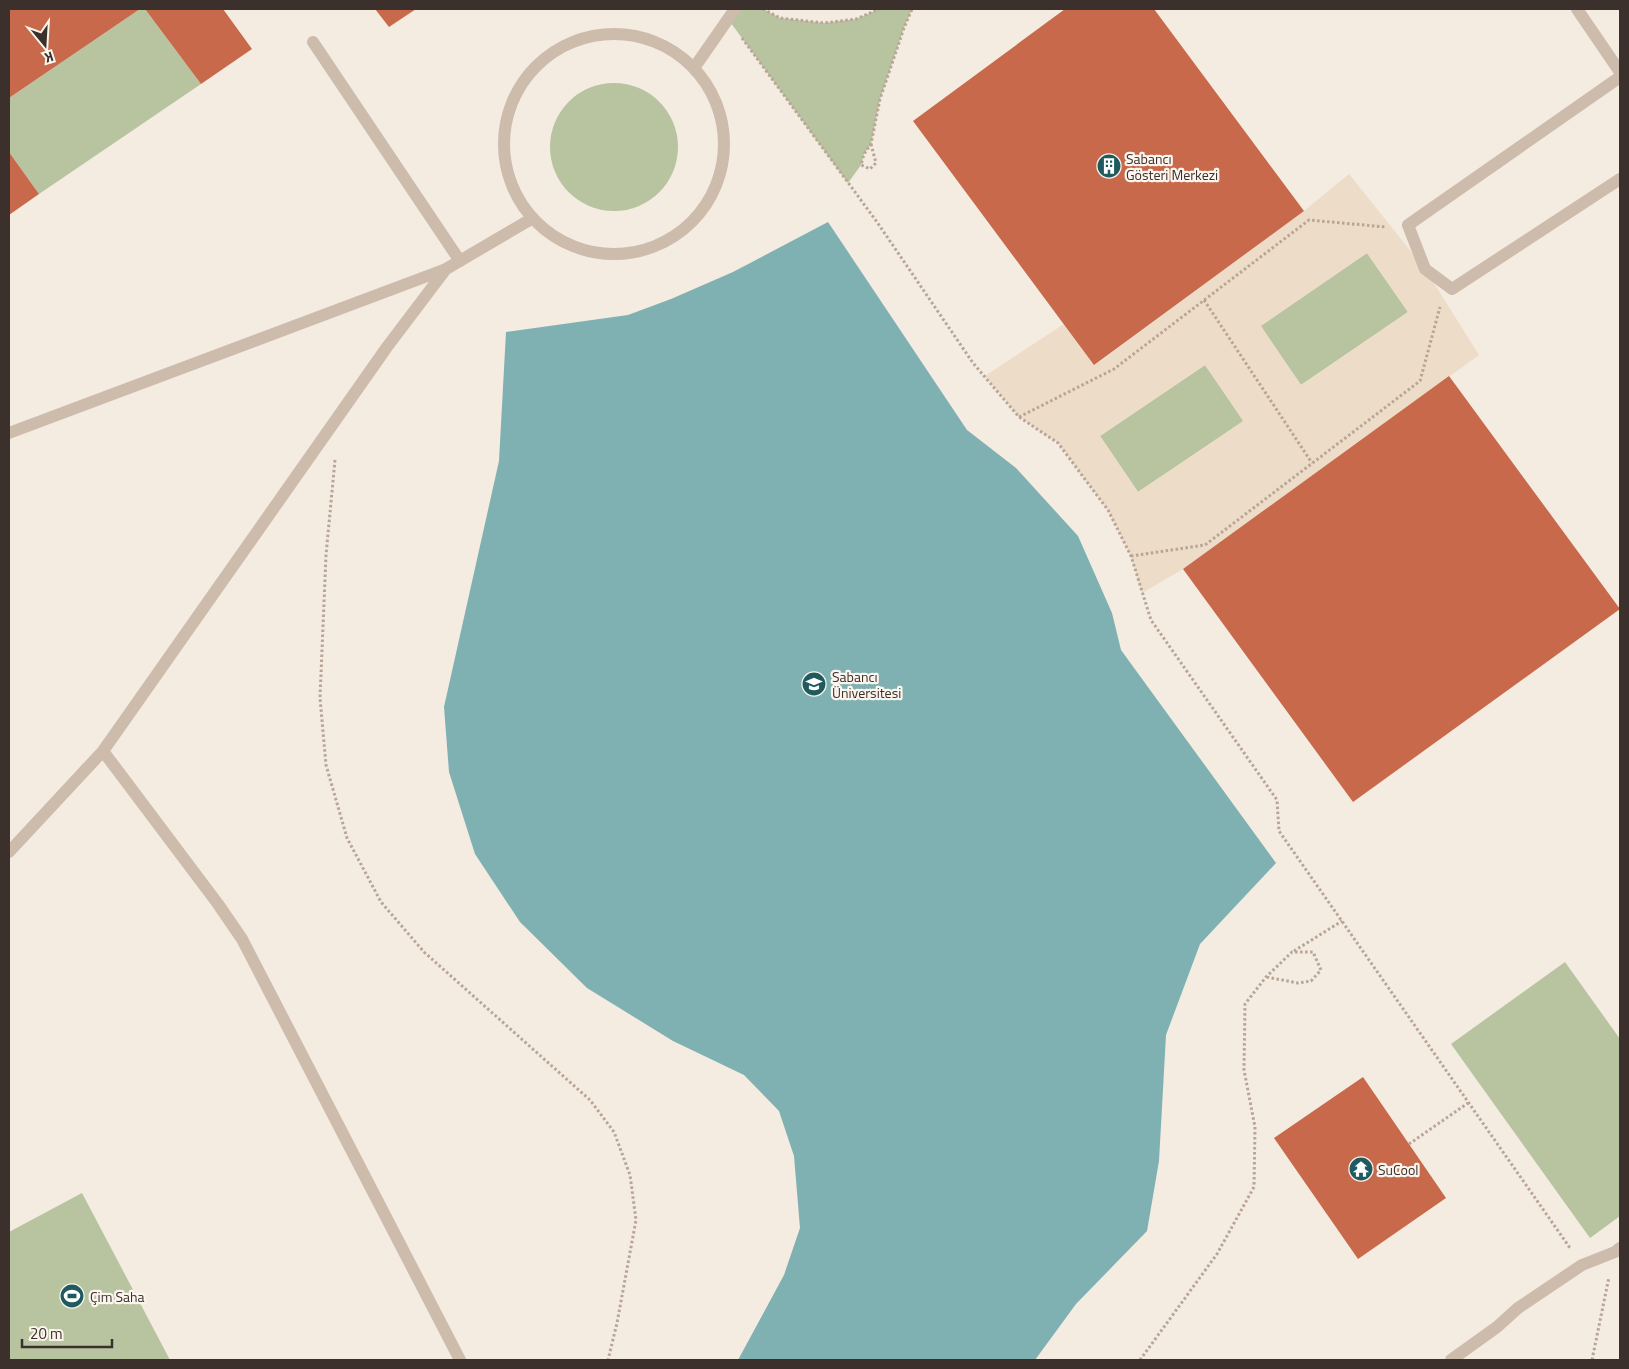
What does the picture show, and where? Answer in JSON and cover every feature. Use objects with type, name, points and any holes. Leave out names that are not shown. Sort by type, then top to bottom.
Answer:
[{"type":"street","points":[[1577,9],[1620,72]]},
{"type":"street","points":[[694,68],[732,14]]},
{"type":"street","points":[[618,34],[639,37],[659,43],[678,54],[694,68],[708,85],[717,104],[723,125],[724,146],[722,168],[715,189],[704,207],[689,224],[672,237],[652,246],[632,252],[610,254],[588,250],[568,243],[549,232],[533,218],[520,201],[510,181],[505,160],[504,139],[507,118],[514,98],[525,79],[539,63],[556,50],[576,41],[596,35],[618,34]]},
{"type":"street","points":[[313,42],[460,260]]},
{"type":"street","points":[[1620,77],[1408,225],[1425,269],[1452,288],[1620,179]]},
{"type":"street","points":[[9,433],[446,269],[533,218]]},
{"type":"street","points":[[9,852],[103,751],[387,347],[446,269]]},
{"type":"street","points":[[103,751],[218,904],[242,939],[460,1360]]},
{"type":"street","points":[[1451,1360],[1497,1327],[1518,1308],[1582,1265],[1617,1250]]},
{"type":"path","points":[[763,9],[780,18],[824,23],[856,20],[879,9]]},
{"type":"path","points":[[871,144],[876,163],[870,169],[861,165],[864,154],[871,144],[880,99],[912,9]]},
{"type":"path","points":[[732,14],[973,363],[1019,417],[1058,443],[1108,510],[1131,556],[1150,620],[1277,800],[1280,831],[1582,1265]]},
{"type":"path","points":[[1019,417],[1114,368],[1309,220],[1391,227],[1408,225]]},
{"type":"path","points":[[1204,300],[1312,463]]},
{"type":"path","points":[[1131,556],[1205,545],[1420,381],[1440,307]]},
{"type":"path","points":[[335,456],[326,555],[320,698],[326,765],[347,838],[381,902],[424,952],[590,1100],[614,1132],[630,1175],[636,1220],[608,1360]]},
{"type":"path","points":[[1140,1360],[1216,1254],[1254,1187],[1256,1127],[1244,1070],[1245,1004],[1266,977],[1292,952],[1342,922]]},
{"type":"path","points":[[1266,977],[1298,983],[1311,981],[1322,970],[1313,952],[1292,952]]},
{"type":"path","points":[[1409,1144],[1468,1103]]},
{"type":"path","points":[[1592,1360],[1617,1250]]},
{"type":"green space","points":[[140,9],[145,9],[201,84],[39,194],[9,152],[9,98]]},
{"type":"green space","points":[[735,9],[763,9],[780,18],[824,23],[856,19],[879,9],[912,9],[880,99],[871,144],[864,154],[861,165],[848,183],[728,19]]},
{"type":"green space","points":[[614,83],[638,88],[659,102],[673,123],[678,147],[673,171],[659,192],[638,206],[614,211],[590,206],[569,192],[555,171],[550,147],[555,123],[569,102],[590,88]]},
{"type":"green space","points":[[1367,253],[1408,312],[1301,385],[1260,326]]},
{"type":"green space","points":[[1205,365],[1244,421],[1138,492],[1100,436]]},
{"type":"green space","points":[[1565,962],[1620,1039],[1620,1216],[1590,1238],[1451,1044]]},
{"type":"green space","name":"Çim Saha","points":[[82,1193],[170,1360],[9,1360],[9,1232]]},
{"type":"shaded area","points":[[1349,174],[1425,269],[1479,355],[1183,569],[1142,593],[1131,556],[1108,510],[1058,443],[1019,417],[985,376],[1064,324],[1095,365],[1304,211]],"holes":[[[1367,253],[1408,312],[1301,385],[1261,326]],[[1205,365],[1243,421],[1138,492],[1100,436]]]},
{"type":"water","points":[[828,222],[967,430],[1016,468],[1078,536],[1112,613],[1121,650],[1276,863],[1200,944],[1166,1035],[1159,1161],[1147,1231],[1076,1304],[1035,1360],[738,1360],[784,1275],[800,1228],[794,1156],[779,1111],[744,1075],[673,1041],[587,988],[520,922],[475,854],[449,772],[444,707],[499,461],[506,332],[628,315],[733,272]]},
{"type":"building","points":[[9,9],[140,9],[9,98]]},
{"type":"building","points":[[145,9],[223,9],[252,49],[201,84]]},
{"type":"building","points":[[375,9],[416,9],[389,27]]},
{"type":"building","name":"Sabancı Gösteri Merkezi","points":[[1065,9],[1154,9],[1304,211],[1094,365],[913,121]]},
{"type":"building","points":[[9,152],[39,194],[9,215]]},
{"type":"building","points":[[1449,376],[1620,609],[1353,802],[1183,569]]},
{"type":"building","name":"SuCool","points":[[1363,1077],[1446,1198],[1358,1259],[1274,1138]]},
{"type":"place","name":"Sabancı Gösteri Merkezi","points":[[1109,166]]},
{"type":"place","name":"Sabancı Üniversitesi","points":[[814,684]]},
{"type":"place","name":"SuCool","points":[[1361,1169]]},
{"type":"place","name":"Çim Saha","points":[[72,1296]]}]
